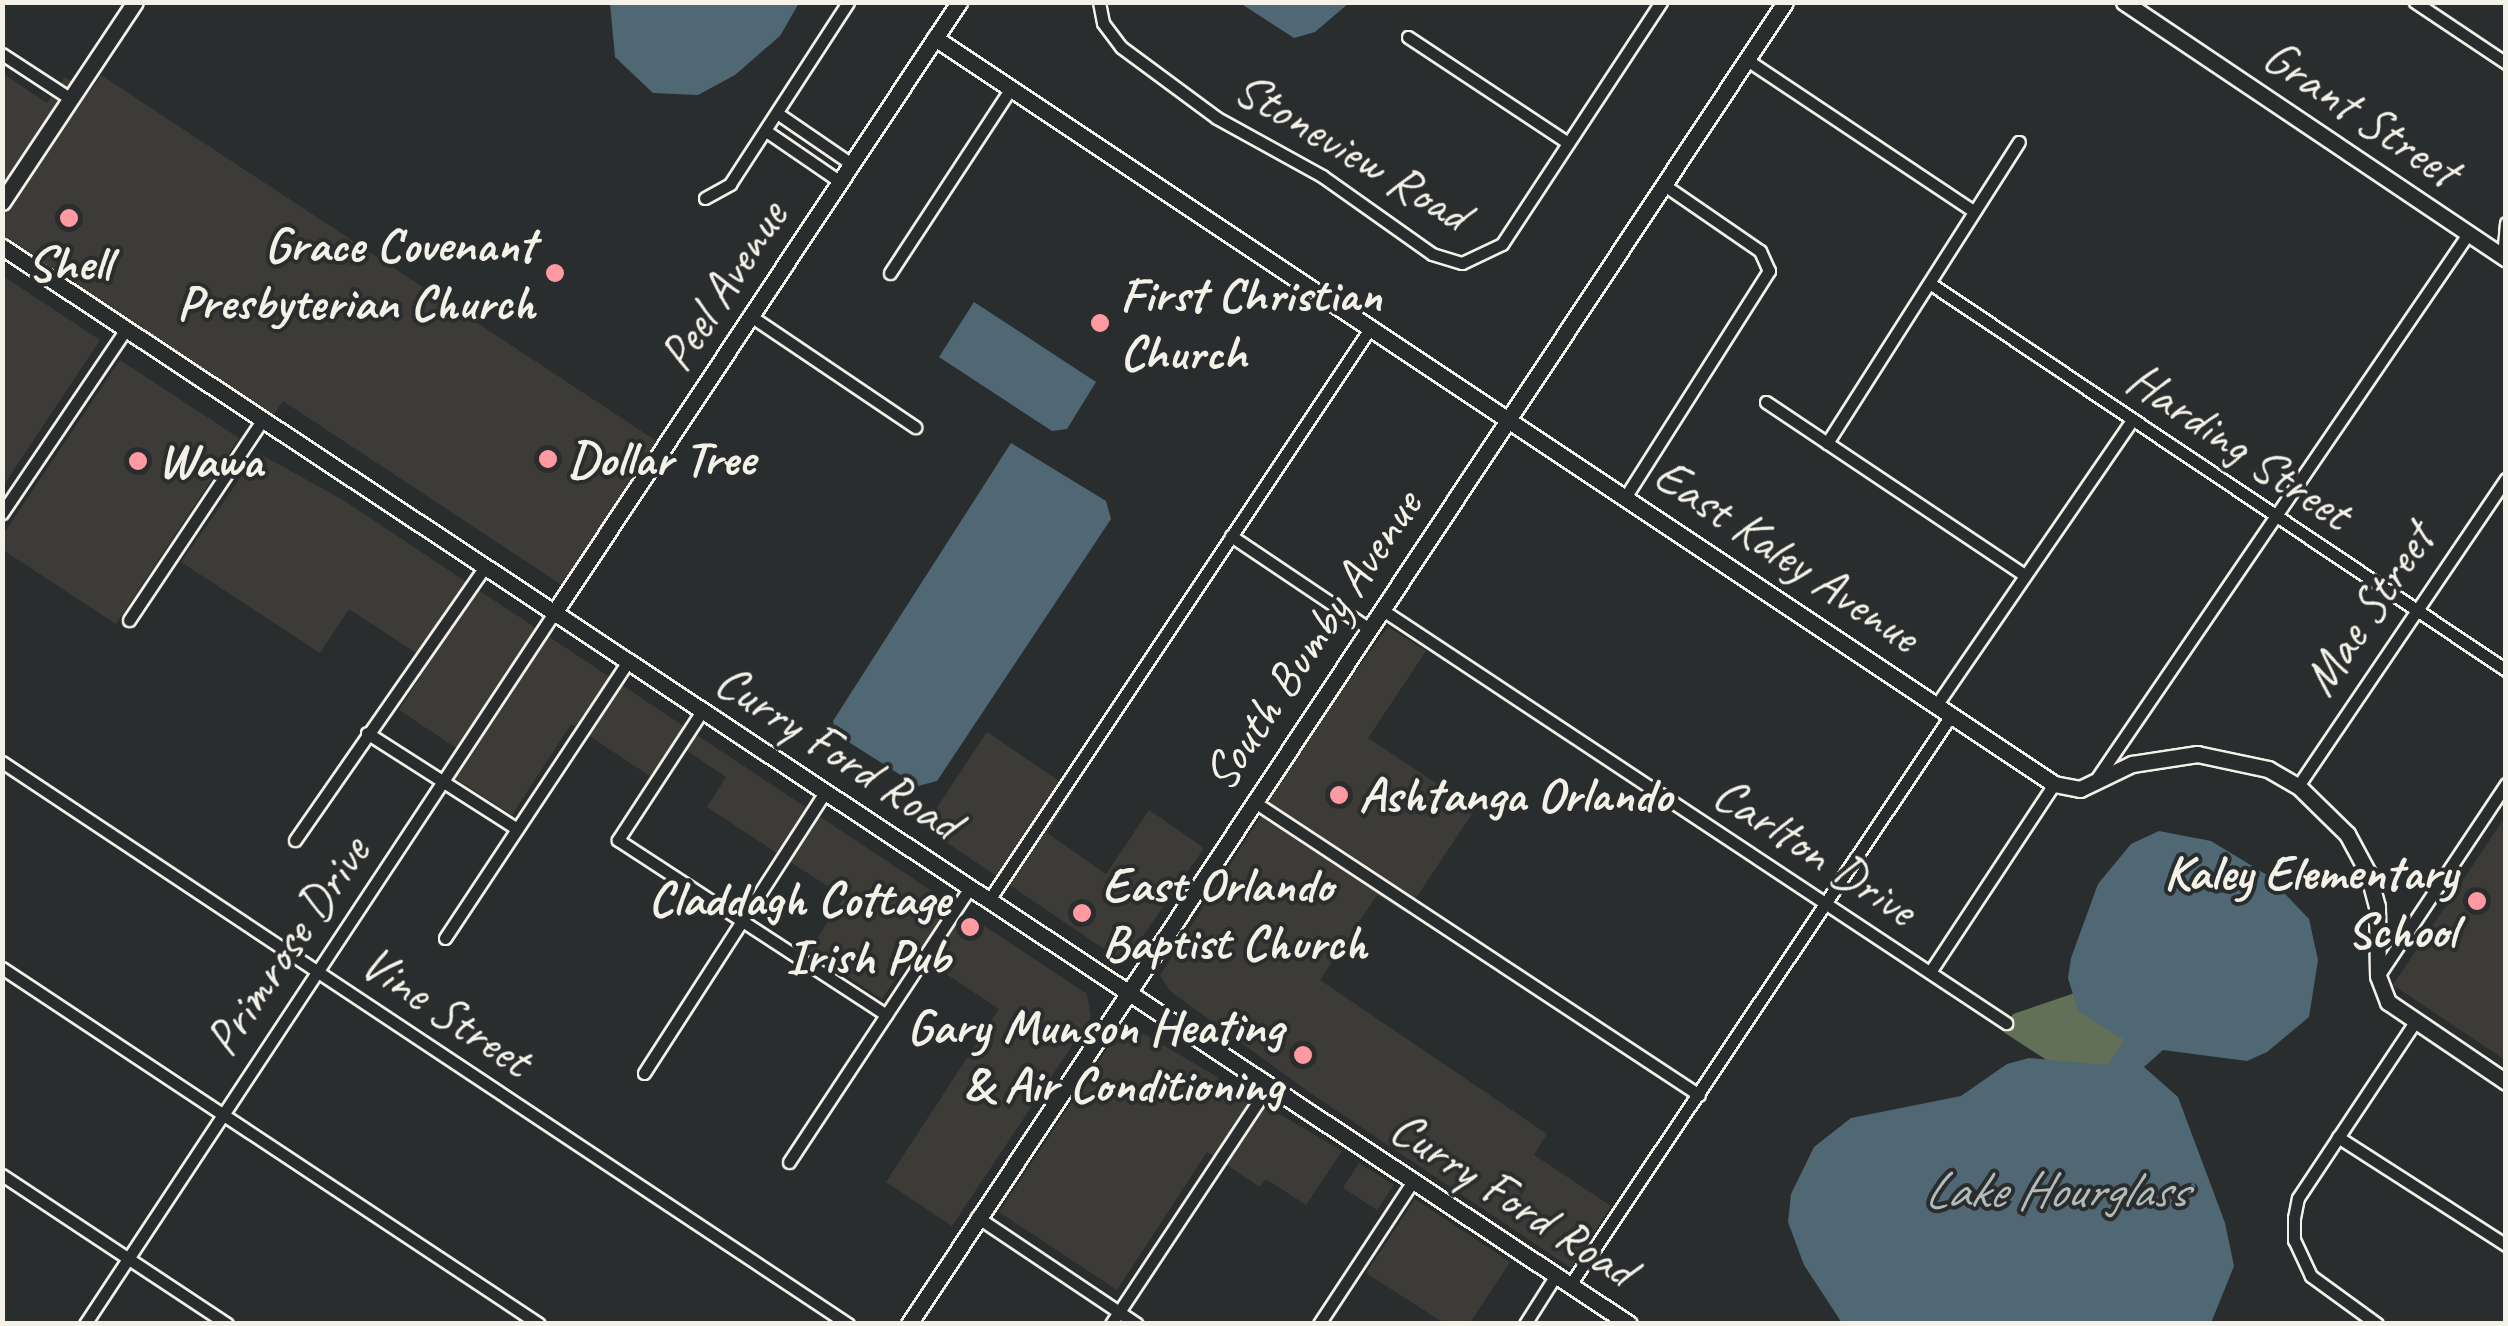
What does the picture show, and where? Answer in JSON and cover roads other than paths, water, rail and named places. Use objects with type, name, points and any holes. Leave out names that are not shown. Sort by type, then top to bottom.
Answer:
[{"type":"street","points":[[2,202],[135,2]]},
{"type":"street","points":[[705,198],[730,184],[848,2]]},
{"type":"street","name":"Peel Avenue","points":[[554,613],[959,2]]},
{"type":"street","name":"Stoneview Road","points":[[1099,2],[1103,23],[1120,47],[1217,118],[1322,176],[1446,260],[1480,259],[1502,244],[1658,4]]},
{"type":"street","name":"South Bumby Avenue","points":[[908,1324],[1785,2]]},
{"type":"street","name":"Grant Street","points":[[2124,2],[2504,258]]},
{"type":"street","points":[[2415,2],[2506,63]]},
{"type":"street","points":[[1408,37],[1568,143]]},
{"type":"street","name":"East Kaley Avenue","points":[[936,38],[2054,784]]},
{"type":"street","points":[[2,54],[71,99]]},
{"type":"street","points":[[1747,60],[1973,211]]},
{"type":"street","points":[[890,273],[1010,88]]},
{"type":"street","points":[[777,113],[850,163]]},
{"type":"street","points":[[766,131],[839,181]]},
{"type":"street","points":[[1826,443],[2019,142]]},
{"type":"street","points":[[1626,496],[1769,271],[1760,250],[1664,185]]},
{"type":"street","points":[[2504,258],[2506,224]]},
{"type":"street","points":[[2093,784],[2468,234]]},
{"type":"street","name":"Curry Ford Road","points":[[2,247],[1629,1324]]},
{"type":"street","name":"Harding Street","points":[[1931,284],[2506,670]]},
{"type":"street","points":[[752,317],[916,427]]},
{"type":"street","points":[[989,900],[1370,327]]},
{"type":"street","points":[[2,513],[126,328]]},
{"type":"street","points":[[1766,402],[2023,574]]},
{"type":"street","points":[[129,620],[263,420]]},
{"type":"street","points":[[1937,704],[2132,420]]},
{"type":"street","name":"Mae Street","points":[[2298,786],[2506,479]]},
{"type":"street","points":[[1231,536],[1368,628]]},
{"type":"street","points":[[295,840],[485,567]]},
{"type":"street","name":"Carlton Drive","points":[[1381,609],[2006,1023]]},
{"type":"street","name":"Primrose Drive","points":[[85,1324],[554,613]]},
{"type":"street","points":[[445,938],[628,661]]},
{"type":"street","points":[[702,710],[618,840],[886,1016]]},
{"type":"street","points":[[1525,1324],[1564,1280],[1699,1095],[1952,714]]},
{"type":"street","points":[[367,734],[517,829]]},
{"type":"street","points":[[1930,972],[2054,784],[2068,789],[2093,784],[2132,764],[2197,754],[2268,769],[2298,786],[2347,834],[2368,872],[2376,906],[2378,976],[2388,1002],[2506,1082]]},
{"type":"street","name":"Vine Street","points":[[2,762],[848,1324]]},
{"type":"street","points":[[2378,976],[2506,784]]},
{"type":"street","points":[[644,1073],[824,792]]},
{"type":"street","points":[[1253,801],[1699,1095]]},
{"type":"street","points":[[788,1162],[970,888]]},
{"type":"street","points":[[2,968],[539,1324]]},
{"type":"street","points":[[2377,1324],[2311,1276],[2294,1240],[2298,1198],[2415,1022]]},
{"type":"street","points":[[1111,1324],[1269,1085]]},
{"type":"street","points":[[2338,1137],[2506,1245]]},
{"type":"street","points":[[2,1175],[227,1324]]},
{"type":"street","points":[[1320,1324],[1413,1181]]},
{"type":"street","points":[[978,1218],[1137,1324]]},
{"type":"water","points":[[610,3],[799,3],[780,36],[735,75],[698,95],[653,93],[615,57]]},
{"type":"water","points":[[1240,3],[1349,3],[1315,32],[1294,38]]},
{"type":"water","points":[[974,302],[1096,382],[1067,429],[1052,431],[939,357]]},
{"type":"water","points":[[1011,443],[1106,501],[1111,519],[937,781],[918,786],[836,734],[833,721]]},
{"type":"water","name":"Lake Hourglass","points":[[2159,831],[2211,841],[2267,875],[2309,919],[2318,960],[2309,1017],[2267,1052],[2247,1061],[2163,1050],[2144,1067],[2178,1097],[2225,1223],[2234,1266],[2211,1323],[1842,1323],[1804,1265],[1788,1222],[1791,1194],[1814,1147],[1851,1118],[1961,1096],[2007,1064],[2029,1058],[2108,1065],[2124,1040],[2078,1011],[2068,978],[2071,958],[2098,884],[2131,844]]},
{"type":"place","name":"Shell","points":[[69,218]]},
{"type":"place","name":"Grace Covenant Presbyterian Church","points":[[555,273]]},
{"type":"place","name":"First Christian Church","points":[[1100,323]]},
{"type":"place","name":"Dollar Tree","points":[[548,459]]},
{"type":"place","name":"Wawa","points":[[138,461]]},
{"type":"place","name":"Ashtanga Orlando","points":[[1339,795]]},
{"type":"place","name":"Kaley Elementary School","points":[[2477,901]]},
{"type":"place","name":"East Orlando Baptist Church","points":[[1082,913]]},
{"type":"place","name":"Claddagh Cottage Irish Pub","points":[[970,927]]},
{"type":"place","name":"Gary Munson Heating & Air Conditioning","points":[[1303,1055]]}]
